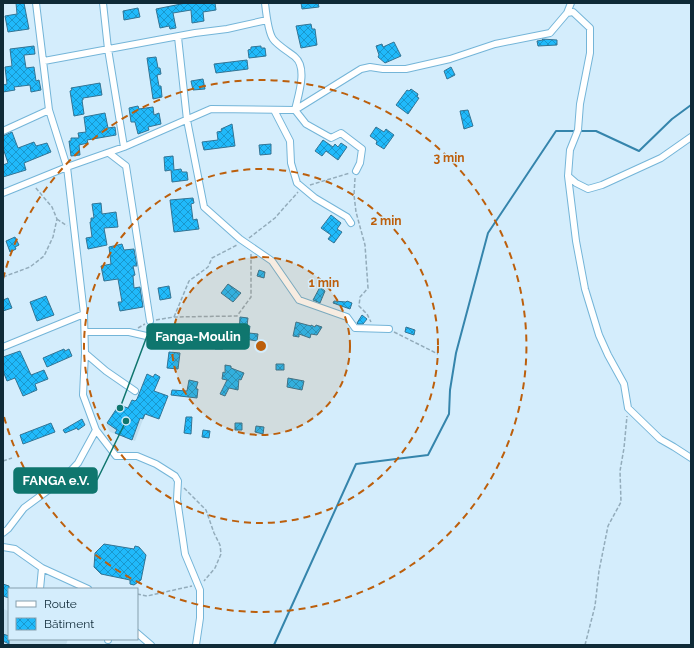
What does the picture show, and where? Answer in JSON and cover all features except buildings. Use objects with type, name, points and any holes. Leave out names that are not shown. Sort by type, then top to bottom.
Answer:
[{"type":"street","points":[[36,3],[49,110],[67,168],[84,314],[85,332],[83,395],[96,430],[116,456],[137,456],[156,464],[175,476],[178,481],[177,499],[186,554],[200,590],[200,618],[196,645]]},
{"type":"street","points":[[103,3],[108,49],[124,147]]},
{"type":"street","points":[[265,3],[267,20],[273,39],[298,61],[301,69],[301,85],[295,110]]},
{"type":"street","points":[[3,193],[124,147],[211,109],[295,110],[361,69],[370,67],[384,69],[406,69],[450,59],[495,44],[550,33],[567,12],[571,3]]},
{"type":"street","points":[[567,12],[573,12],[590,28],[590,53],[580,104],[578,130],[570,150],[568,176],[576,242],[585,289],[599,335],[624,384],[628,408],[660,439],[691,458]]},
{"type":"street","points":[[44,61],[227,29],[267,20]]},
{"type":"street","points":[[178,37],[187,120],[204,207],[246,243],[272,261],[299,300],[346,317],[355,328],[389,329]]},
{"type":"street","points":[[3,130],[49,110]]},
{"type":"street","points":[[274,110],[290,141],[291,163],[297,183],[315,198],[347,217],[351,223]]},
{"type":"street","points":[[295,110],[306,124],[320,132],[331,138],[341,133],[362,148],[360,163],[356,171]]},
{"type":"street","points":[[568,176],[576,183],[588,189],[602,185],[661,158],[691,137]]},
{"type":"street","points":[[109,152],[126,166],[150,321]]},
{"type":"street","points":[[3,347],[84,314]]},
{"type":"street","points":[[85,332],[129,332],[168,341]]},
{"type":"street","points":[[84,353],[106,371],[135,391]]},
{"type":"street","points":[[3,533],[8,529],[24,508],[62,480],[78,463],[96,430]]},
{"type":"street","points":[[3,547],[15,549],[42,568],[86,588]]},
{"type":"street","points":[[40,588],[42,568]]},
{"type":"street","points":[[138,634],[151,645]]},
{"type":"path","points":[[174,317],[189,281],[208,267],[212,258],[246,243],[284,210],[302,187],[356,171],[354,195],[356,212],[365,245],[368,288],[360,297],[359,306],[367,314],[372,324]]},
{"type":"path","points":[[30,182],[52,207],[58,219],[74,231]]},
{"type":"path","points":[[3,277],[30,267],[44,256],[54,237],[58,219]]},
{"type":"path","points":[[129,332],[150,321],[174,317],[237,316],[251,297],[251,254],[246,243]]},
{"type":"path","points":[[389,329],[438,354]]},
{"type":"path","points":[[585,645],[595,606],[599,571],[608,526],[621,502],[620,471],[628,408]]},
{"type":"path","points":[[3,461],[12,458]]},
{"type":"path","points":[[138,594],[147,596],[198,585],[215,568],[221,554],[220,544],[214,533],[206,510],[178,481]]},
{"type":"shaded area","points":[[119,405],[145,414],[135,441],[110,432],[106,425]]},
{"type":"shaded area","points":[[3,609],[8,611],[8,640],[68,640],[66,645],[3,645]]},
{"type":"waterway","points":[[274,645],[356,464],[428,455],[449,414],[450,390],[456,353],[488,233],[556,131],[596,131],[639,151],[672,119],[691,105]]},
{"type":"place","name":"Fanga-Moulin","points":[[120,408]]},
{"type":"place","name":"FANGA e.V.","points":[[126,421]]}]
